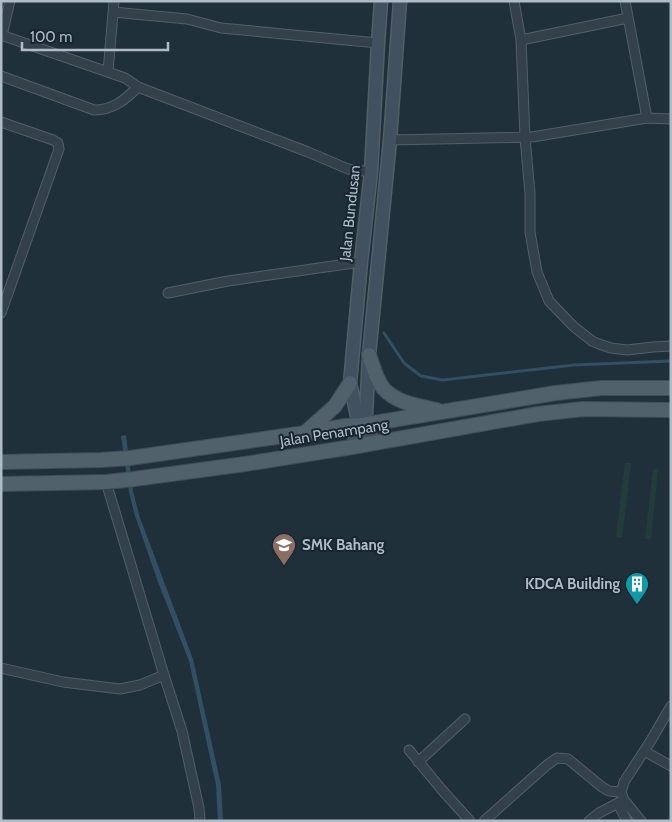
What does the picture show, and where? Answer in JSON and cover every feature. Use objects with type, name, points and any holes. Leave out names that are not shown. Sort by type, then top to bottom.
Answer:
[{"type":"main road","name":"Jalan Bundusan","points":[[375,443],[357,416],[350,383],[371,172],[381,1]]},
{"type":"main road","points":[[352,448],[366,415],[400,1]]},
{"type":"main road","points":[[370,356],[374,371],[383,387],[395,397],[408,404],[443,412]]},
{"type":"main road","points":[[326,451],[323,443],[317,440],[306,442],[301,433],[335,406],[350,383]]},
{"type":"main road","name":"Jalan Penampang","points":[[1,462],[126,458],[362,425],[601,388],[671,388]]},
{"type":"main road","name":"Jalan Penampang","points":[[1,484],[106,482],[130,479],[352,448],[538,414],[583,409],[671,410]]},
{"type":"main road","points":[[418,416],[413,421],[412,428],[420,435]]},
{"type":"street","points":[[10,1],[1,35],[125,78],[138,87],[348,169],[371,172]]},
{"type":"street","points":[[108,72],[114,1]]},
{"type":"street","points":[[514,1],[521,40],[532,251],[537,272],[549,301],[573,326],[592,341],[599,344],[627,350],[671,346]]},
{"type":"street","points":[[626,1],[647,118]]},
{"type":"street","points":[[113,12],[187,19],[221,28],[378,44]]},
{"type":"street","points":[[521,40],[628,18]]},
{"type":"street","points":[[1,76],[94,110],[115,106],[125,100],[138,87]]},
{"type":"street","points":[[390,140],[532,137],[647,118],[671,119]]},
{"type":"street","points":[[1,122],[53,140],[58,143],[59,148],[1,313]]},
{"type":"street","points":[[168,293],[228,281],[361,262]]},
{"type":"street","points":[[106,482],[182,731],[199,808],[200,821]]},
{"type":"street","points":[[1,668],[63,682],[120,689],[140,685],[164,675]]},
{"type":"street","points":[[627,821],[621,799],[624,782],[671,706]]},
{"type":"street","points":[[418,762],[465,719]]},
{"type":"street","points":[[410,750],[418,762],[470,821]]},
{"type":"street","points":[[644,751],[671,766]]},
{"type":"street","points":[[484,821],[547,764],[557,758],[568,759],[602,787],[621,799],[641,821]]},
{"type":"street","points":[[589,821],[621,799]]},
{"type":"green space","points":[[625,463],[631,463],[622,538],[616,537]]},
{"type":"green space","points":[[653,469],[658,469],[651,539],[645,539]]},
{"type":"water","points":[[126,435],[133,491],[139,515],[193,659],[221,785],[223,821],[218,821],[216,785],[189,661],[135,516],[129,492],[121,436]]},
{"type":"waterway","points":[[384,333],[404,363],[421,376],[443,380],[574,365],[671,361]]},
{"type":"place","name":"SMK Bahang","points":[[284,566]]},
{"type":"place","name":"KDCA Building","points":[[637,605]]}]
